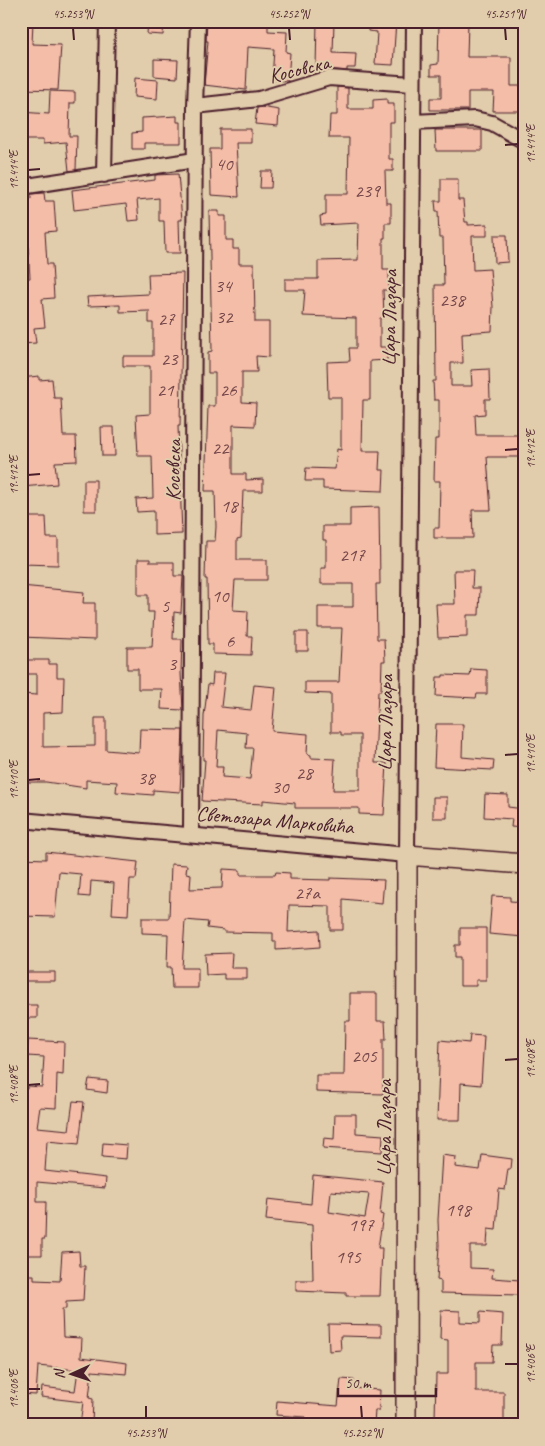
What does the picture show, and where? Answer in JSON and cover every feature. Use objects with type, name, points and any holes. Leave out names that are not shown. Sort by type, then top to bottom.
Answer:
[{"type":"street","points":[[104,175],[107,21]]},
{"type":"street","name":"Косовска","points":[[191,834],[195,106],[198,21]]},
{"type":"street","name":"Цара Лазара","points":[[406,1425],[407,855],[414,21]]},
{"type":"street","name":"Косовска","points":[[195,106],[259,99],[329,78],[412,84]]},
{"type":"street","points":[[413,122],[475,119],[492,123],[524,141]]},
{"type":"street","points":[[21,187],[195,160]]},
{"type":"street","name":"Светозара Марковића","points":[[21,820],[524,864]]},
{"type":"building","points":[[21,21],[33,21],[32,44],[61,45],[58,90],[21,89]]},
{"type":"building","points":[[148,21],[164,21],[163,35],[147,34]]},
{"type":"building","points":[[207,21],[248,21],[247,24],[268,25],[268,31],[287,32],[286,52],[290,53],[288,81],[272,80],[274,49],[248,47],[246,90],[204,85],[208,41],[206,41]]},
{"type":"building","points":[[317,21],[334,22],[333,53],[356,54],[355,68],[347,68],[347,71],[316,68]]},
{"type":"building","points":[[369,21],[396,21],[393,65],[375,64],[377,32],[368,31]]},
{"type":"building","points":[[439,21],[468,21],[467,57],[511,57],[511,86],[522,86],[521,111],[493,111],[494,92],[468,92],[468,110],[430,110],[430,98],[441,98],[441,75],[431,75],[431,65],[438,64]]},
{"type":"building","points":[[154,59],[178,60],[177,78],[154,76]]},
{"type":"building","points":[[135,78],[158,80],[157,99],[134,97]]},
{"type":"building","points":[[337,87],[348,88],[348,109],[373,109],[373,100],[387,99],[387,104],[394,104],[394,122],[389,122],[389,159],[393,159],[393,171],[385,171],[386,203],[391,203],[391,223],[385,223],[385,238],[383,238],[383,270],[389,270],[389,290],[383,290],[384,318],[380,318],[380,347],[387,347],[387,360],[370,361],[370,400],[363,400],[362,451],[380,451],[379,470],[384,470],[383,491],[323,489],[323,481],[305,481],[306,468],[335,469],[337,449],[341,450],[341,397],[328,397],[327,362],[350,361],[349,348],[356,348],[356,318],[303,316],[305,290],[285,290],[285,279],[318,279],[318,261],[358,260],[359,223],[321,225],[320,216],[326,215],[326,194],[348,194],[349,138],[329,138],[330,115],[337,115]]},
{"type":"building","points":[[50,91],[75,92],[75,103],[70,103],[69,136],[77,136],[76,170],[69,171],[66,142],[43,144],[43,140],[21,140],[21,112],[49,114]]},
{"type":"building","points":[[257,108],[279,110],[278,126],[255,124]]},
{"type":"building","points":[[177,116],[177,122],[181,122],[181,143],[144,143],[144,149],[132,149],[132,133],[142,132],[142,118]]},
{"type":"building","points":[[220,129],[251,129],[251,143],[236,143],[239,197],[211,195],[210,149],[220,149]]},
{"type":"building","points":[[435,130],[482,130],[482,151],[436,151]]},
{"type":"building","points":[[261,171],[272,171],[271,188],[260,188]]},
{"type":"building","points":[[178,174],[182,220],[179,220],[180,253],[165,253],[164,221],[159,221],[159,198],[137,200],[139,220],[128,221],[126,204],[74,210],[72,190],[155,180],[155,175]]},
{"type":"building","points":[[441,179],[458,179],[458,200],[463,200],[465,222],[468,222],[468,225],[487,224],[487,236],[472,236],[473,270],[490,269],[493,307],[492,331],[462,333],[463,363],[451,363],[451,386],[472,386],[471,370],[489,369],[490,399],[485,399],[485,414],[475,415],[476,435],[524,435],[524,457],[487,457],[491,510],[472,510],[473,538],[434,538],[434,528],[439,528],[440,481],[434,481],[435,439],[439,439],[439,400],[434,400],[433,381],[436,381],[435,285],[444,285],[443,238],[439,238],[438,211],[436,211],[435,201],[441,201]]},
{"type":"building","points":[[44,193],[45,201],[54,201],[56,231],[45,232],[47,264],[52,264],[54,298],[42,299],[45,327],[34,328],[36,343],[21,344],[21,279],[30,278],[28,247],[21,248],[21,200],[31,199],[31,194]]},
{"type":"building","points":[[209,211],[219,211],[219,216],[226,216],[226,240],[233,240],[233,249],[239,249],[239,264],[254,264],[255,322],[269,322],[269,357],[256,356],[257,372],[242,372],[242,402],[256,403],[255,426],[233,425],[233,474],[246,474],[246,480],[263,479],[263,491],[243,491],[241,538],[237,539],[237,560],[267,560],[267,580],[235,580],[233,610],[248,611],[247,636],[252,636],[251,655],[213,654],[213,644],[208,644],[207,579],[205,579],[206,541],[215,541],[216,527],[215,491],[205,491],[208,406],[215,406],[215,373],[208,373],[208,352],[212,351]]},
{"type":"building","points":[[494,235],[507,235],[508,262],[495,263]]},
{"type":"building","points":[[183,273],[180,426],[178,426],[182,534],[154,535],[154,511],[137,512],[136,499],[153,498],[152,456],[138,456],[136,415],[150,414],[150,366],[123,366],[123,356],[153,356],[153,323],[149,323],[149,311],[120,312],[120,305],[88,306],[87,297],[149,294],[148,274]]},
{"type":"building","points":[[39,376],[39,380],[52,379],[54,398],[61,398],[63,436],[76,436],[77,461],[55,462],[57,484],[21,487],[21,378]]},
{"type":"building","points":[[101,427],[114,427],[115,456],[102,456]]},
{"type":"building","points":[[84,480],[96,480],[96,511],[84,511]]},
{"type":"building","points":[[379,507],[380,584],[376,584],[377,639],[384,639],[385,661],[382,661],[381,691],[378,691],[375,763],[387,763],[384,815],[359,814],[359,808],[295,808],[295,803],[263,800],[263,804],[202,801],[205,760],[203,760],[204,716],[208,684],[212,685],[213,673],[225,673],[221,707],[251,710],[254,685],[276,687],[272,731],[308,734],[307,754],[311,755],[311,758],[335,759],[333,790],[360,790],[360,735],[341,735],[341,732],[331,732],[331,694],[305,693],[305,682],[339,682],[342,628],[318,628],[318,607],[353,607],[353,584],[321,584],[321,568],[326,568],[326,540],[323,540],[323,526],[350,526],[350,508]],"holes":[[[218,730],[247,733],[246,748],[253,748],[250,779],[222,777],[223,767],[216,767]]]},
{"type":"building","points":[[21,517],[46,517],[47,538],[58,538],[58,565],[21,564]]},
{"type":"building","points":[[138,559],[150,559],[150,562],[174,562],[174,576],[183,576],[181,613],[174,612],[173,639],[182,639],[183,710],[161,709],[162,689],[138,689],[138,669],[127,669],[127,647],[152,647],[154,612],[148,612],[148,595],[138,595]]},
{"type":"building","points":[[454,570],[473,570],[472,588],[480,588],[479,615],[467,615],[467,637],[438,638],[436,604],[455,604]]},
{"type":"building","points":[[21,586],[84,592],[83,603],[95,603],[95,640],[21,637]]},
{"type":"building","points":[[296,632],[308,632],[308,651],[296,651]]},
{"type":"building","points":[[21,660],[49,660],[49,664],[57,664],[57,677],[64,677],[63,712],[43,713],[43,747],[95,746],[95,718],[106,718],[106,750],[139,753],[140,729],[183,730],[180,792],[153,790],[153,795],[116,792],[117,782],[86,780],[86,788],[46,782],[21,782],[21,694],[37,695],[37,674],[21,674]]},
{"type":"building","points":[[471,669],[487,670],[487,694],[477,694],[476,698],[436,696],[437,677],[443,677],[443,675],[470,676]]},
{"type":"building","points":[[436,724],[463,724],[462,757],[494,760],[493,770],[434,767]]},
{"type":"building","points":[[485,794],[508,795],[508,807],[524,809],[523,828],[511,827],[512,819],[484,817]]},
{"type":"building","points":[[433,797],[447,797],[447,818],[433,818]]},
{"type":"building","points":[[46,852],[138,862],[136,879],[130,879],[128,915],[112,914],[114,883],[91,881],[90,897],[79,896],[81,874],[59,872],[55,917],[21,916],[21,858],[46,859]]},
{"type":"building","points":[[171,864],[187,865],[186,873],[191,874],[190,889],[222,888],[223,869],[240,870],[240,875],[275,875],[276,872],[290,873],[290,879],[384,880],[382,903],[343,899],[343,930],[330,930],[330,906],[289,905],[288,932],[319,930],[320,947],[276,950],[276,941],[273,941],[273,933],[224,932],[224,930],[207,928],[208,922],[185,920],[182,968],[198,968],[198,988],[172,988],[171,967],[167,967],[168,934],[142,933],[142,918],[169,918]]},
{"type":"building","points":[[492,896],[510,897],[510,901],[524,902],[524,937],[489,934]]},
{"type":"building","points":[[460,928],[486,928],[486,980],[476,980],[476,986],[460,986],[460,957],[455,957],[455,945],[460,945]]},
{"type":"building","points":[[232,953],[231,968],[247,968],[247,979],[224,979],[224,974],[206,975],[205,954]]},
{"type":"building","points":[[21,972],[55,972],[55,981],[21,981]]},
{"type":"building","points":[[350,993],[377,993],[377,1021],[385,1021],[386,1039],[383,1039],[383,1094],[316,1092],[316,1075],[344,1075],[345,1021],[350,1021]]},
{"type":"building","points":[[21,1005],[37,1005],[37,1018],[21,1018]]},
{"type":"building","points":[[470,1035],[484,1036],[481,1085],[461,1083],[460,1120],[437,1120],[440,1040],[469,1043]]},
{"type":"building","points":[[28,1040],[64,1042],[63,1075],[57,1074],[56,1108],[40,1107],[37,1127],[69,1130],[73,1101],[84,1102],[79,1144],[47,1141],[45,1171],[106,1178],[105,1188],[37,1182],[37,1202],[46,1202],[45,1239],[42,1239],[42,1255],[21,1255],[21,1089],[27,1089],[27,1086],[42,1087],[44,1057],[27,1056]]},
{"type":"building","points":[[89,1079],[108,1081],[107,1093],[87,1090]]},
{"type":"building","points":[[335,1114],[356,1114],[356,1133],[383,1135],[382,1152],[323,1148],[324,1138],[334,1139]]},
{"type":"building","points":[[103,1143],[127,1145],[126,1159],[102,1157]]},
{"type":"building","points":[[442,1155],[456,1157],[455,1167],[480,1170],[482,1155],[512,1159],[511,1169],[508,1169],[505,1190],[499,1189],[496,1230],[488,1229],[487,1246],[470,1246],[470,1268],[493,1269],[492,1278],[520,1280],[519,1295],[441,1293],[441,1281],[437,1280]]},
{"type":"building","points":[[313,1175],[383,1182],[380,1214],[383,1215],[378,1248],[382,1248],[380,1296],[346,1296],[346,1293],[296,1291],[296,1280],[313,1280],[312,1225],[266,1220],[268,1199],[311,1204]],"holes":[[[331,1191],[369,1194],[365,1218],[329,1212]]]},
{"type":"building","points":[[79,1251],[80,1266],[85,1266],[83,1301],[66,1302],[66,1309],[62,1309],[63,1337],[82,1338],[81,1357],[127,1363],[126,1374],[92,1371],[89,1398],[93,1399],[92,1425],[80,1425],[83,1402],[41,1397],[42,1387],[75,1391],[78,1370],[38,1366],[36,1395],[21,1394],[21,1275],[34,1275],[34,1280],[60,1281],[62,1252]]},
{"type":"building","points":[[441,1310],[460,1311],[460,1322],[480,1323],[480,1312],[503,1314],[502,1345],[493,1345],[492,1362],[476,1362],[476,1392],[504,1392],[504,1422],[435,1420],[436,1374],[448,1374],[448,1340],[440,1339]]},
{"type":"building","points":[[328,1324],[381,1325],[381,1337],[340,1336],[341,1350],[329,1351]]},
{"type":"building","points":[[341,1379],[354,1380],[353,1388],[380,1390],[379,1410],[375,1410],[374,1425],[305,1424],[305,1417],[276,1415],[277,1401],[338,1406]]}]
